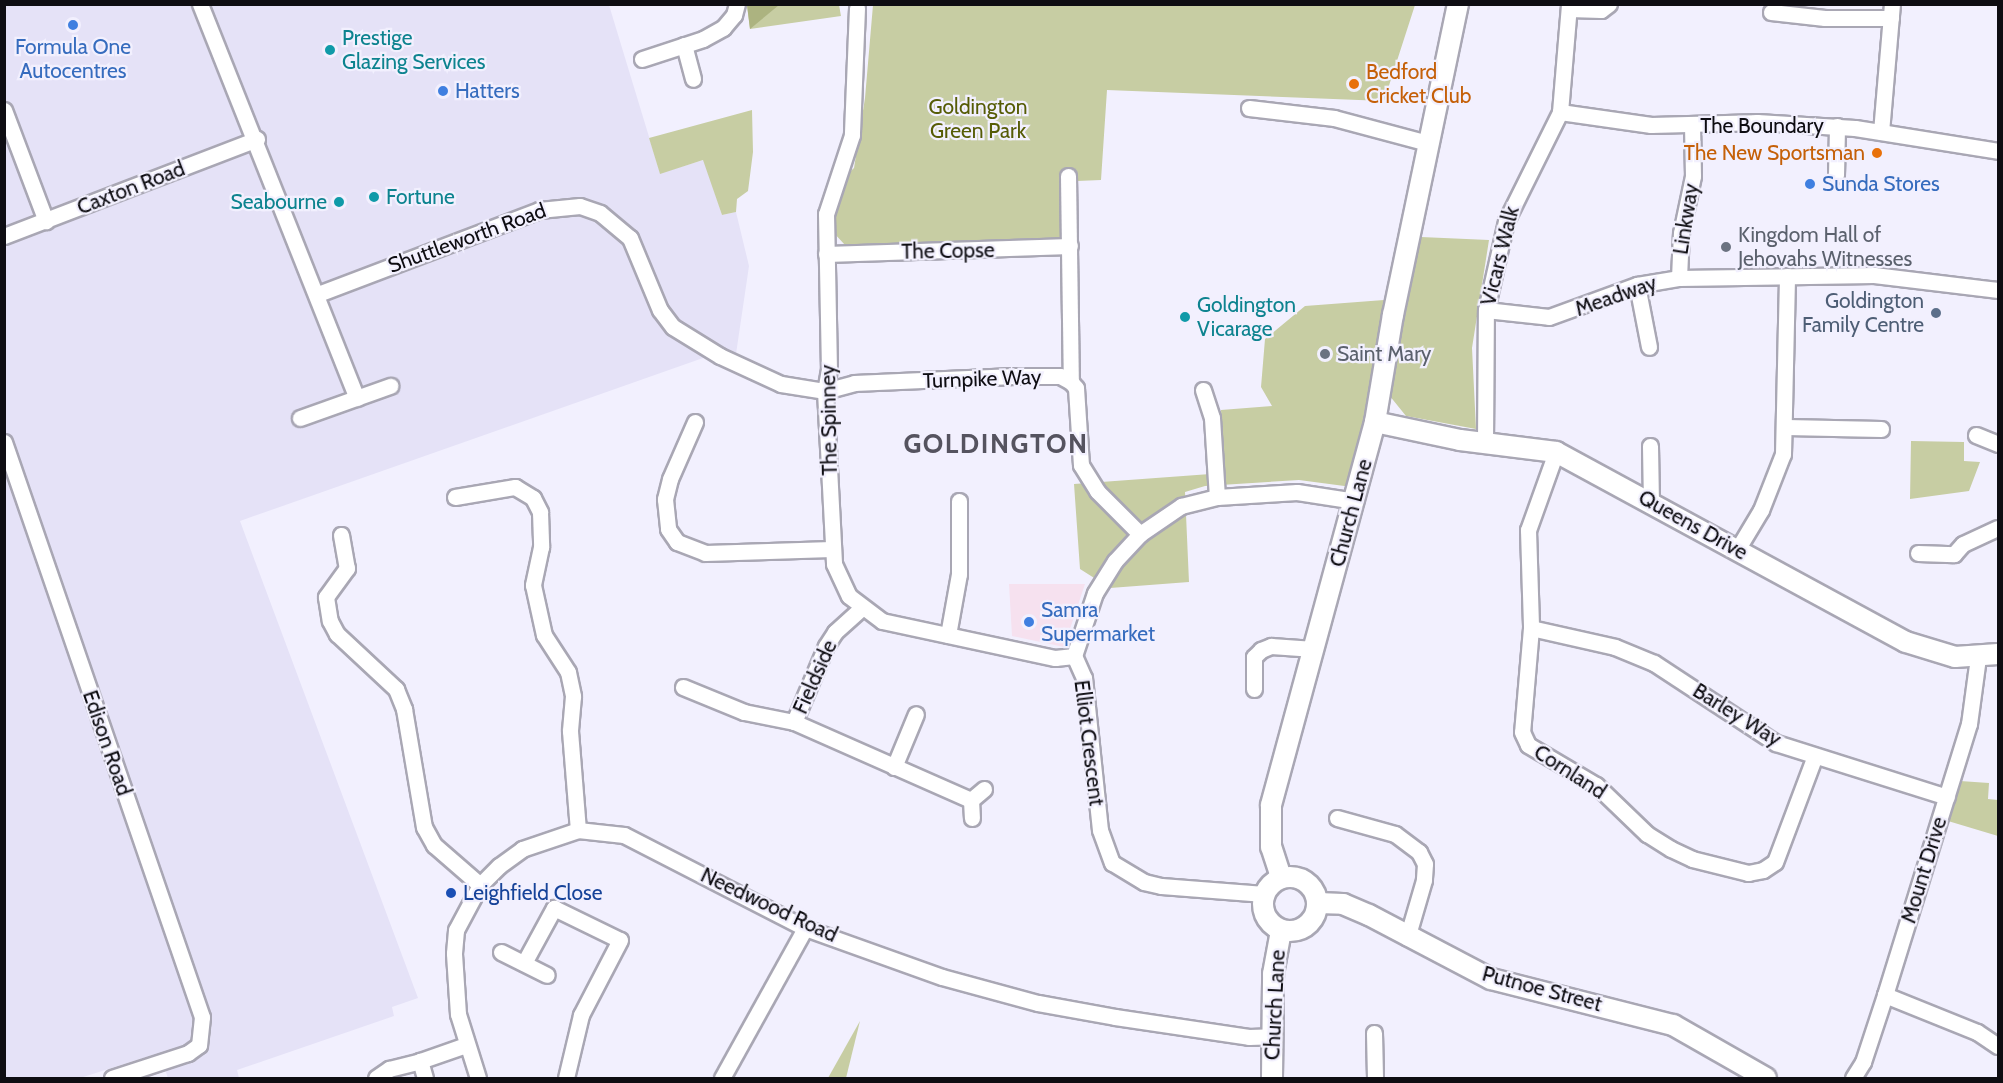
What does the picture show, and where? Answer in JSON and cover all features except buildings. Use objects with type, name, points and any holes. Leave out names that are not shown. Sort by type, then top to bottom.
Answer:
[{"type":"street","points":[[200,4],[318,294],[357,398]]},
{"type":"street","points":[[642,59],[684,45],[723,28],[734,15],[737,4]]},
{"type":"street","name":"Church Lane","points":[[1281,878],[1271,847],[1271,805],[1375,422],[1428,143],[1458,4]]},
{"type":"street","name":"Vicars Walk","points":[[1485,443],[1485,310],[1506,221],[1560,112],[1569,7],[1601,10],[1609,4]]},
{"type":"street","name":"The Spinney","points":[[857,8],[852,135],[826,214],[828,369],[825,392],[832,549],[839,579],[862,608],[882,621],[1055,657],[1074,656]]},
{"type":"street","points":[[1771,12],[1825,18],[1892,11],[1881,132]]},
{"type":"street","points":[[684,45],[693,79]]},
{"type":"street","points":[[1249,108],[1334,118],[1428,143]]},
{"type":"street","points":[[4,110],[46,221]]},
{"type":"street","name":"The Boundary","points":[[1560,112],[1651,125],[1757,122],[1837,126],[1998,151]]},
{"type":"street","name":"Linkway","points":[[1679,278],[1681,233],[1693,176],[1692,125]]},
{"type":"street","points":[[1836,175],[1837,126]]},
{"type":"street","name":"Caxton Road","points":[[4,236],[256,139]]},
{"type":"street","points":[[1068,176],[1071,382]]},
{"type":"street","name":"Shuttleworth Road","points":[[318,294],[539,210],[580,206],[607,217],[630,238],[660,310],[687,338],[781,384],[825,392]]},
{"type":"street","name":"The Copse","points":[[826,254],[1070,246]]},
{"type":"street","name":"Meadway","points":[[1485,310],[1549,317],[1637,285],[1679,278],[1874,275],[1998,290]]},
{"type":"street","points":[[1737,550],[1776,477],[1786,428],[1787,276]]},
{"type":"street","points":[[1637,285],[1649,347]]},
{"type":"street","name":"Turnpike Way","points":[[825,392],[854,383],[1060,376],[1076,388],[1081,465],[1097,491],[1140,534]]},
{"type":"street","points":[[300,418],[390,386]]},
{"type":"street","points":[[1203,390],[1212,418],[1217,497]]},
{"type":"street","points":[[695,422],[669,479],[665,499],[668,529],[677,542],[705,553],[832,549]]},
{"type":"street","name":"Queens Drive","points":[[1375,422],[1485,443],[1538,447],[1556,452],[1651,501],[1906,642],[1931,652],[1978,657],[1998,654]]},
{"type":"street","points":[[1786,428],[1881,429]]},
{"type":"street","points":[[1976,435],[1998,444]]},
{"type":"street","name":"Edison Road","points":[[4,442],[202,1017],[199,1045],[188,1053],[122,1077]]},
{"type":"street","points":[[1650,446],[1651,501]]},
{"type":"street","name":"Cornland","points":[[1556,452],[1528,530],[1531,628],[1522,710],[1522,732],[1528,745],[1596,785],[1647,834],[1692,859],[1748,873],[1763,870],[1775,862],[1814,758]]},
{"type":"street","points":[[455,496],[515,487],[533,498],[540,512],[541,547],[533,585],[544,634],[568,672],[573,696],[570,731],[578,830]]},
{"type":"street","name":"Elliot Crescent","points":[[1264,894],[1161,886],[1144,882],[1112,863],[1100,830],[1084,678],[1074,656],[1095,593],[1115,561],[1140,534],[1181,506],[1217,497],[1296,492],[1355,501]]},
{"type":"street","points":[[948,635],[959,574],[959,501]]},
{"type":"street","points":[[1918,553],[1954,554],[1963,544],[1998,528]]},
{"type":"street","points":[[341,535],[347,568],[326,597],[326,610],[337,634],[396,689],[404,709],[424,827],[434,845],[480,885]]},
{"type":"street","name":"Fieldside","points":[[794,722],[826,646],[835,632],[862,608]]},
{"type":"street","name":"Barley Way","points":[[1531,628],[1587,639],[1654,663],[1749,728],[1814,758],[1947,797]]},
{"type":"street","points":[[1254,689],[1254,657],[1261,650],[1271,646],[1314,649]]},
{"type":"street","name":"Mount Drive","points":[[1853,1078],[1885,995],[1969,724],[1978,657]]},
{"type":"street","name":"Fieldside","points":[[683,687],[744,712],[794,722],[971,800]]},
{"type":"street","points":[[894,767],[916,714]]},
{"type":"street","points":[[972,818],[971,800],[984,789]]},
{"type":"street","points":[[1337,818],[1395,834],[1419,852],[1425,864],[1424,879],[1407,938]]},
{"type":"street","name":"Needwood Road","points":[[478,1078],[466,1045],[455,994],[453,952],[456,930],[480,885],[522,849],[578,830],[614,833],[648,845],[806,927],[942,977],[1038,1003],[1180,1028],[1249,1037],[1272,1036]]},
{"type":"street","points":[[1296,877],[1312,887],[1318,903],[1316,915],[1308,926],[1295,932],[1281,931],[1270,924],[1263,911],[1264,894],[1281,878],[1296,877]]},
{"type":"street","name":"Putnoe Street","points":[[1318,903],[1343,904],[1491,979],[1673,1025],[1766,1078]]},
{"type":"street","points":[[524,963],[554,908],[620,940],[581,1016],[566,1078]]},
{"type":"street","points":[[722,1078],[806,927]]},
{"type":"street","name":"Church Lane","points":[[1272,1078],[1273,974],[1281,931]]},
{"type":"street","points":[[501,952],[547,975]]},
{"type":"street","points":[[1885,995],[1977,1032],[1998,1046]]},
{"type":"street","points":[[1374,1033],[1375,1078]]},
{"type":"street","points":[[376,1078],[389,1069],[466,1045]]},
{"type":"street","points":[[420,1061],[425,1078]]},
{"type":"shaded area","points":[[5,5],[609,5],[660,173],[704,160],[722,215],[736,212],[749,266],[736,354],[703,358],[240,521],[418,998],[392,1007],[394,1016],[237,1070],[239,1078],[168,1078],[159,1053],[80,1078],[5,1078]]},
{"type":"shaded area","points":[[1009,584],[1085,584],[1064,647],[1012,636]]},
{"type":"green space","points":[[747,4],[779,5],[750,29]]},
{"type":"green space","points":[[747,5],[839,5],[841,16],[750,29]]},
{"type":"green space","name":"Goldington Green Park","points":[[873,5],[1415,5],[1384,101],[1107,90],[1101,180],[1077,181],[1078,253],[1047,238],[845,245],[833,232],[842,179],[854,168],[865,98]]},
{"type":"green space","points":[[752,110],[753,152],[748,191],[737,199],[736,212],[722,215],[703,160],[660,174],[649,138]]},
{"type":"green space","points":[[1421,237],[1489,240],[1472,348],[1476,429],[1406,416],[1389,395]]},
{"type":"green space","points":[[1384,300],[1352,487],[1299,480],[1205,486],[1185,492],[1189,582],[1110,588],[1080,569],[1074,484],[1224,473],[1221,410],[1272,406],[1261,387],[1265,339],[1305,306]]},
{"type":"green space","points":[[1911,441],[1964,442],[1964,461],[1980,462],[1969,491],[1910,499]]},
{"type":"green space","points":[[1960,781],[1989,783],[1988,799],[1998,800],[1998,836],[1948,821]]},
{"type":"green space","points":[[860,1021],[846,1078],[828,1078]]},
{"type":"place","name":"Formula One Autocentres","points":[[73,25]]},
{"type":"place","name":"Prestige Glazing Services","points":[[330,50]]},
{"type":"place","name":"Bedford Cricket Club","points":[[1354,84]]},
{"type":"place","name":"Hatters","points":[[443,91]]},
{"type":"place","name":"The New Sportsman","points":[[1877,153]]},
{"type":"place","name":"Sunda Stores","points":[[1810,184]]},
{"type":"place","name":"Fortune","points":[[374,197]]},
{"type":"place","name":"Seabourne","points":[[339,202]]},
{"type":"place","name":"Kingdom Hall of Jehovahs Witnesses","points":[[1726,247]]},
{"type":"place","name":"Goldington Family Centre","points":[[1936,313]]},
{"type":"place","name":"Goldington Vicarage","points":[[1185,317]]},
{"type":"place","name":"Saint Mary","points":[[1325,354]]},
{"type":"place","name":"Samra Supermarket","points":[[1029,622]]},
{"type":"place","name":"Leighfield Close","points":[[451,893]]},
{"type":"district","name":"GOLDINGTON","points":[[996,444]]}]
